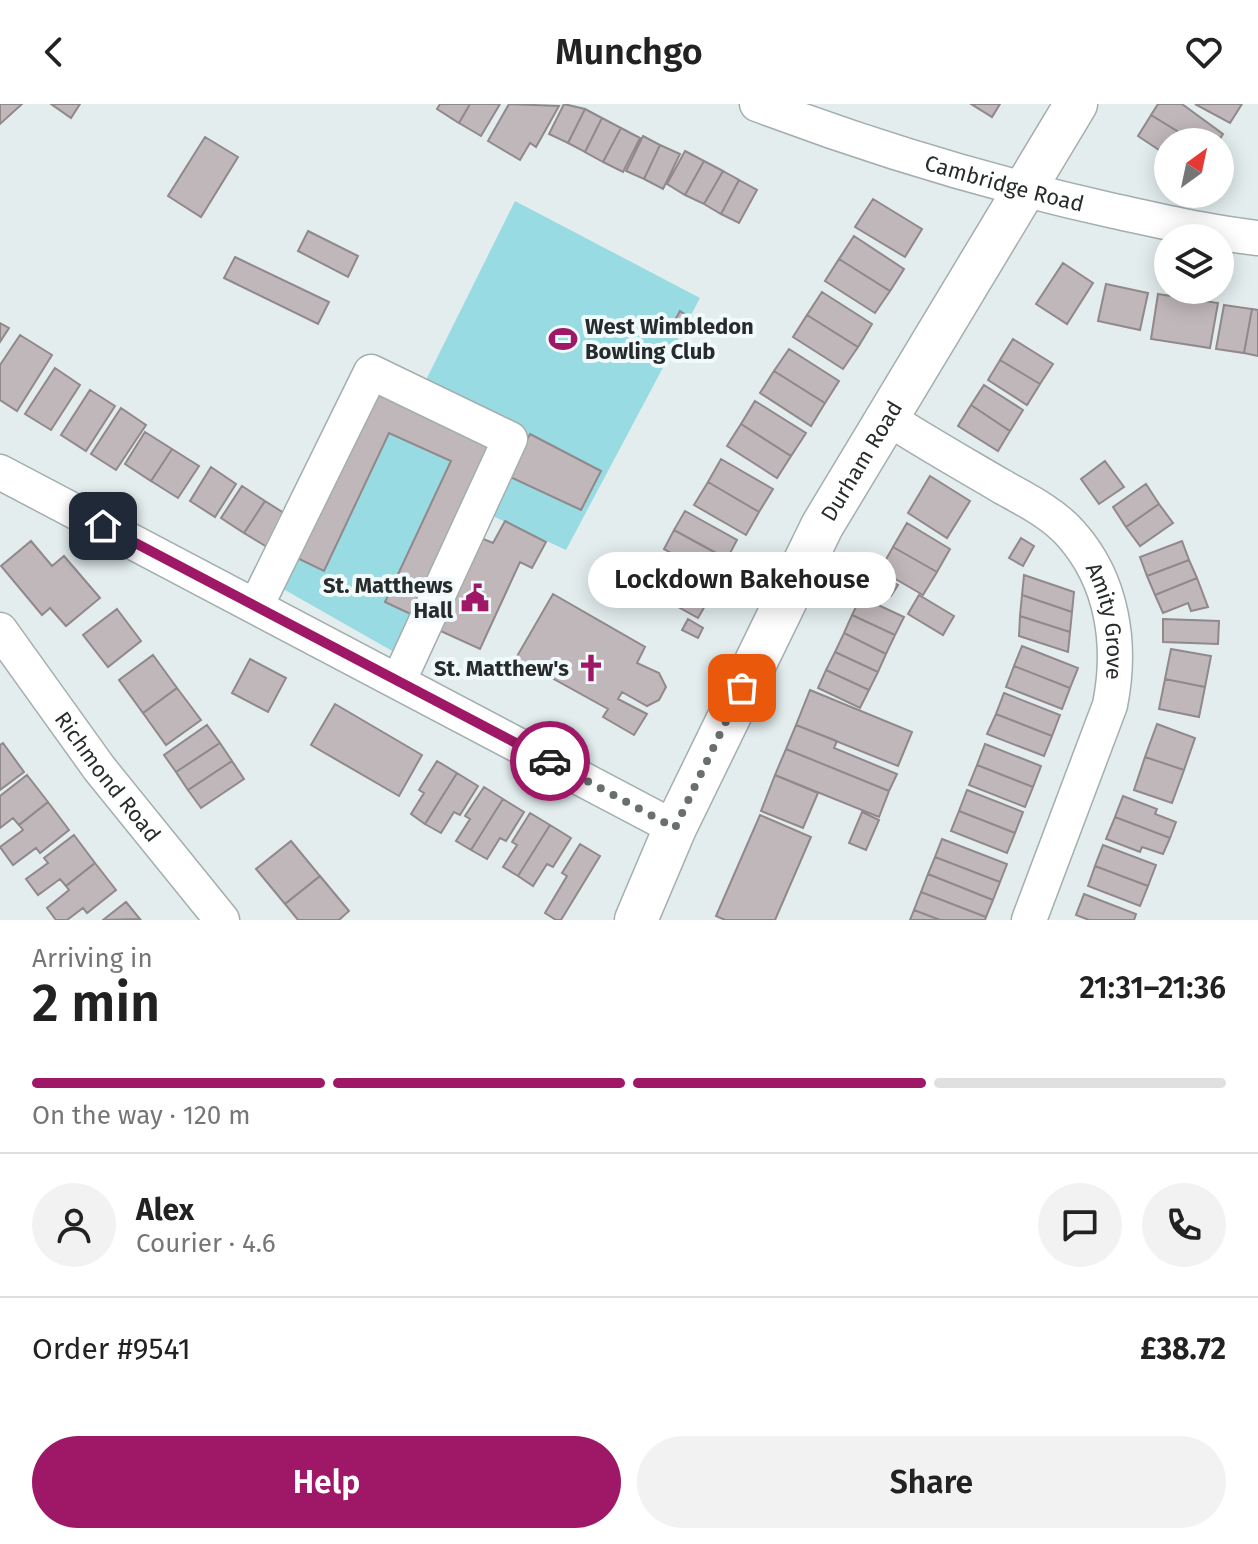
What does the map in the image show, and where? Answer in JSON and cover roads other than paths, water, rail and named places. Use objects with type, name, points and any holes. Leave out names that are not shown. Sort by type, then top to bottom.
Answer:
[{"type":"main road","name":"Durham Road","points":[[636,920],[675,828],[822,526],[1076,104]]},
{"type":"street","name":"Cambridge Road","points":[[757,104],[812,125],[1023,190],[1165,222],[1258,238]]},
{"type":"street","points":[[256,606],[371,372],[510,439],[399,680]]},
{"type":"street","name":"Amity Grove","points":[[886,417],[1034,505],[1070,533],[1108,601],[1116,638],[1117,671],[1110,705],[1029,920]]},
{"type":"street","points":[[0,472],[675,828]]},
{"type":"street","name":"Richmond Road","points":[[0,630],[99,768],[222,920]]},
{"type":"place","name":"West Wimbledon Bowling Club","points":[[563,339]]},
{"type":"place","name":"St. Matthews Hall","points":[[475,598]]},
{"type":"place","name":"St. Matthew's","points":[[591,668]]},
{"type":"place","name":"Lockdown Bakehouse","points":[[742,688]]}]
